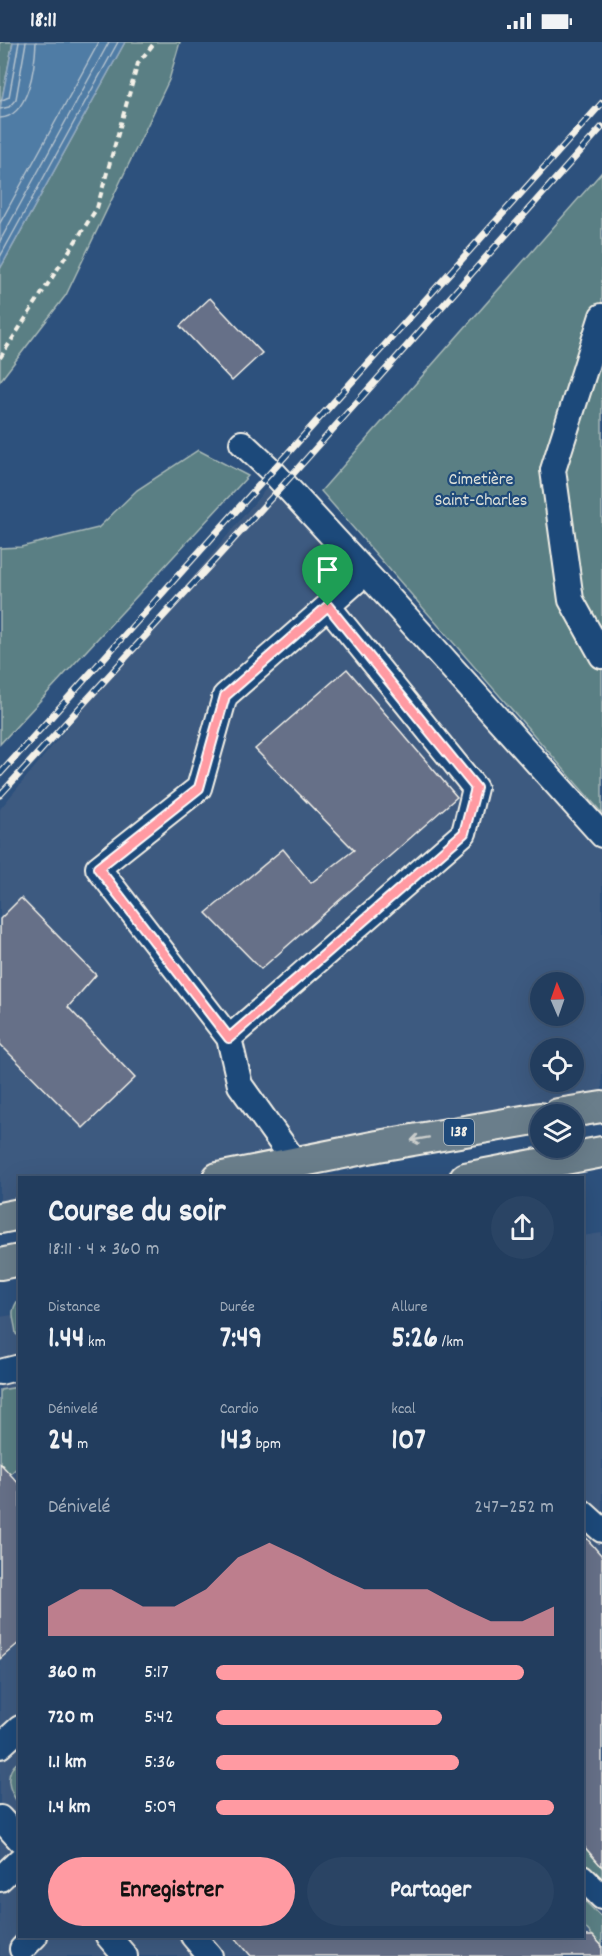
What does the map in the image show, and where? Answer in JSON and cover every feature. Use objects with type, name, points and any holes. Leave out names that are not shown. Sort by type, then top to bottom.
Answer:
[{"type":"main road","points":[[584,1110],[602,1107]]},
{"type":"main road","name":"138","points":[[228,1176],[530,1120]]},
{"type":"main road","points":[[476,1176],[602,1152]]},
{"type":"main road","points":[[0,1218],[18,1214]]},
{"type":"main road","points":[[0,1264],[18,1260]]},
{"type":"street","points":[[602,316],[553,470],[571,600],[602,656]]},
{"type":"street","points":[[242,443],[273,472],[602,835]]},
{"type":"street","points":[[295,1162],[240,1085],[229,1038],[98,868],[199,788],[225,696],[365,573]]},
{"type":"street","points":[[229,1038],[464,833],[476,788],[328,606]]},
{"type":"street","points":[[0,1372],[18,1368]]},
{"type":"street","points":[[584,1514],[602,1530]]},
{"type":"street","points":[[0,1746],[18,1730]]},
{"type":"street","points":[[0,1819],[18,1838]]},
{"type":"street","points":[[0,1879],[18,1862]]},
{"type":"street","points":[[584,1879],[602,1897]]},
{"type":"street","points":[[110,1938],[125,1956]]},
{"type":"street","points":[[195,1938],[210,1956]]},
{"type":"path","points":[[0,358],[97,208],[138,63],[155,42]]},
{"type":"shaded area","points":[[271,483],[602,835],[602,1107],[584,1110],[584,1104],[530,1104],[530,1120],[223,1176],[18,1176],[18,1214],[0,1218],[0,809]]},
{"type":"shaded area","points":[[602,1233],[602,1956],[0,1956],[0,1317],[18,1314],[18,1938],[584,1938],[584,1236]]},
{"type":"green space","points":[[0,42],[13,42],[0,109]]},
{"type":"green space","points":[[125,42],[180,42],[169,80],[66,295],[0,381],[0,269]]},
{"type":"green space","name":"Cimetière Saint-Charles","points":[[602,172],[602,813],[321,491]]},
{"type":"green space","points":[[198,450],[248,476],[0,744],[0,548],[21,547],[98,528],[137,490]]},
{"type":"green space","points":[[18,1301],[18,1335],[13,1316]]},
{"type":"green space","points":[[18,1387],[18,1467],[10,1474],[0,1463],[0,1390]]},
{"type":"green space","points":[[18,1762],[18,1802],[9,1782],[14,1766]]},
{"type":"green space","points":[[584,1846],[602,1867],[602,1881],[584,1863]]},
{"type":"green space","points":[[584,1900],[602,1918],[602,1946],[584,1926]]},
{"type":"water","points":[[13,42],[125,42],[0,269],[0,109]]},
{"type":"building","points":[[210,298],[262,353],[232,381],[180,326]]},
{"type":"building","points":[[347,669],[457,797],[261,969],[206,913],[283,849],[311,883],[354,850],[255,749]]},
{"type":"building","points":[[21,898],[96,975],[68,1007],[135,1078],[83,1128],[0,1044],[0,919]]},
{"type":"building","points":[[0,1463],[18,1483],[18,1644],[0,1659]]},
{"type":"building","points":[[584,1535],[602,1556],[602,1867],[584,1846]]},
{"type":"building","points":[[584,1936],[593,1936],[602,1946],[602,1956],[251,1956],[236,1938],[584,1938]]},
{"type":"railway","points":[[0,774],[602,103]]},
{"type":"railway","points":[[0,795],[284,484],[602,127]]},
{"type":"route","points":[[328,606],[476,788],[464,833],[229,1038],[98,868],[199,788],[225,696],[328,606]]}]
